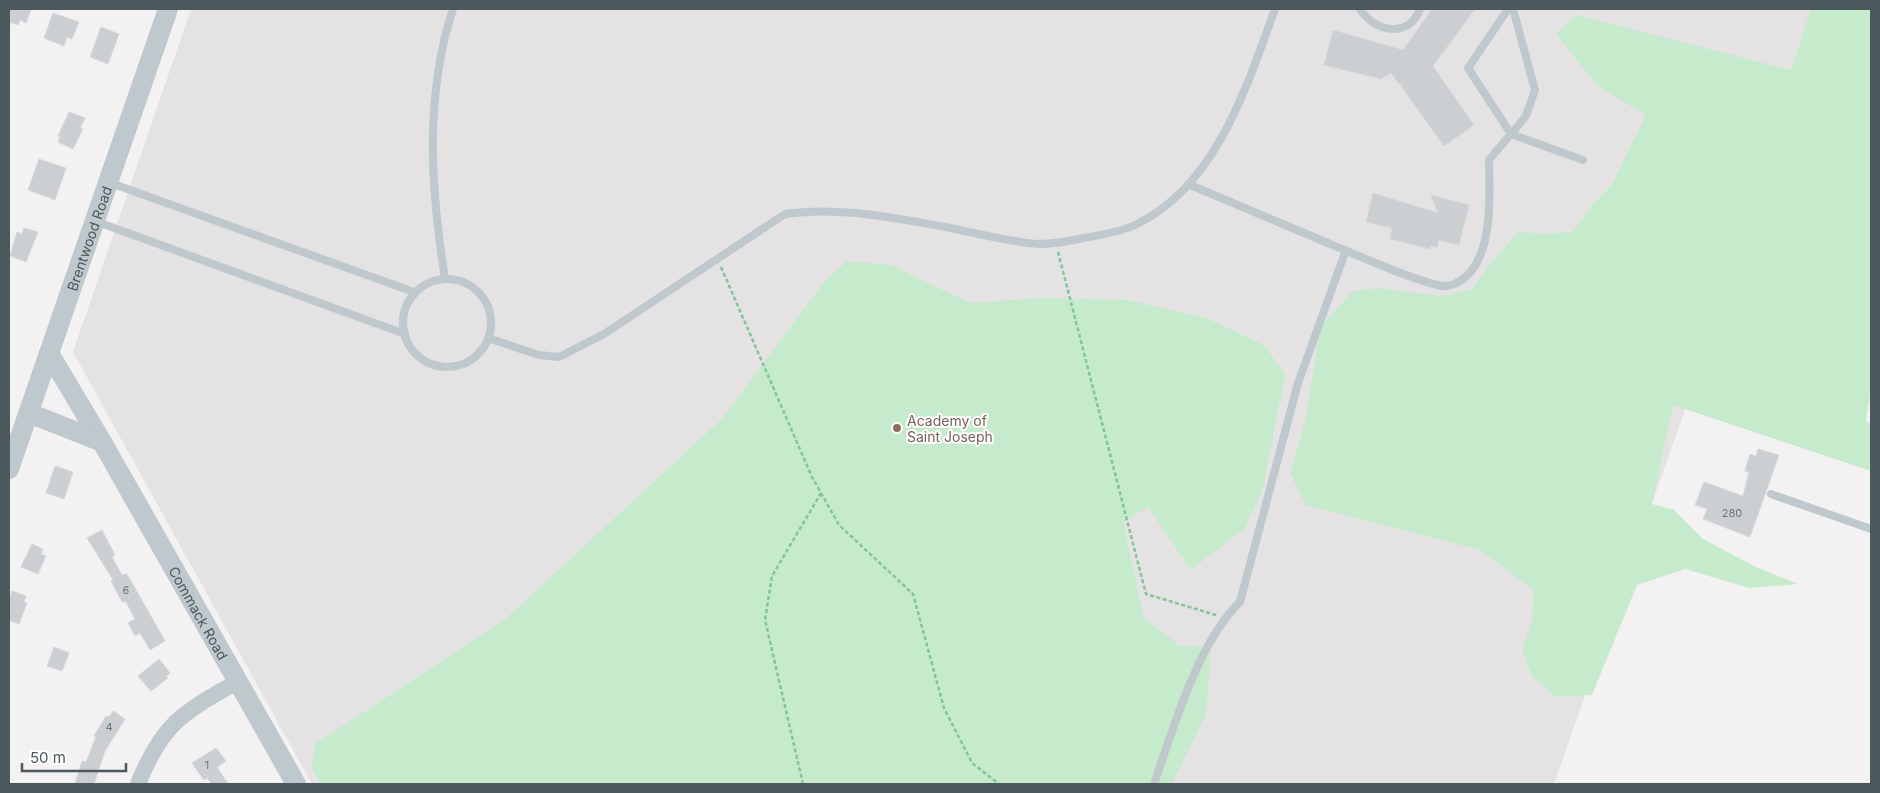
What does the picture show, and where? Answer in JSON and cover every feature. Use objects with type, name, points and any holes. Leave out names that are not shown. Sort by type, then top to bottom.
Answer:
[{"type":"street","name":"Brentwood Road","points":[[9,469],[168,9]]},
{"type":"street","name":"Commack Road","points":[[50,353],[296,784]]},
{"type":"street","points":[[29,413],[102,442]]},
{"type":"street","points":[[138,784],[149,758],[171,725],[200,703],[237,682]]},
{"type":"lane","points":[[445,279],[431,144],[433,102],[448,24],[453,9]]},
{"type":"lane","points":[[488,338],[539,355],[560,357],[604,334],[785,214],[814,209],[873,215],[1040,244],[1100,236],[1134,226],[1153,216],[1188,184],[1199,172],[1224,135],[1249,82],[1275,9]]},
{"type":"lane","points":[[1360,9],[1373,24],[1393,29],[1412,21],[1420,9]]},
{"type":"lane","points":[[1508,9],[1468,68],[1510,134],[1583,160]]},
{"type":"lane","points":[[1188,184],[1346,250],[1444,286],[1459,282],[1469,275],[1475,266],[1487,234],[1490,194],[1488,160],[1526,116],[1535,90],[1513,9]]},
{"type":"lane","points":[[108,182],[414,292]]},
{"type":"lane","points":[[95,221],[405,334]]},
{"type":"lane","points":[[1154,784],[1186,694],[1225,617],[1240,602],[1298,383],[1346,250]]},
{"type":"lane","points":[[445,279],[462,282],[477,290],[487,304],[491,321],[488,338],[479,353],[465,363],[448,367],[431,364],[417,355],[406,341],[403,324],[405,307],[414,292],[428,283],[445,279]]},
{"type":"lane","points":[[1771,494],[1871,529]]},
{"type":"path","points":[[1056,242],[1146,594],[1225,617]]},
{"type":"path","points":[[718,259],[821,494],[839,525],[914,594],[944,708],[972,763],[1000,784]]},
{"type":"path","points":[[803,784],[765,620],[772,576],[821,494]]},
{"type":"shaded area","name":"Academy of Saint Joseph","points":[[191,9],[1825,9],[1554,784],[312,784],[73,352]]},
{"type":"green space","points":[[1811,9],[1871,9],[1871,390],[1866,420],[1871,426],[1871,471],[1673,405],[1652,504],[1674,510],[1703,539],[1754,566],[1798,584],[1749,588],[1685,569],[1637,585],[1592,695],[1556,697],[1533,677],[1522,651],[1532,621],[1534,590],[1480,550],[1306,505],[1290,473],[1305,422],[1321,326],[1353,291],[1379,288],[1441,296],[1472,289],[1519,231],[1540,234],[1573,232],[1592,205],[1611,186],[1646,115],[1599,87],[1556,34],[1576,15],[1791,70]]},
{"type":"green space","points":[[847,261],[891,265],[970,303],[1039,298],[1127,300],[1206,318],[1264,345],[1285,374],[1263,488],[1245,528],[1191,570],[1148,507],[1123,522],[1144,618],[1180,646],[1211,646],[1206,714],[1172,784],[321,784],[312,768],[315,744],[503,621],[723,418],[824,282]]},
{"type":"building","points":[[9,9],[31,9],[26,23],[20,20],[18,25],[9,22]]},
{"type":"building","points":[[1432,9],[1475,9],[1433,66],[1474,125],[1444,146],[1401,86],[1402,84],[1399,84],[1391,73],[1381,79],[1324,65],[1333,30],[1403,50]]},
{"type":"building","points":[[53,13],[79,22],[72,39],[67,37],[64,46],[44,38]]},
{"type":"building","points":[[101,27],[119,34],[108,64],[90,57]]},
{"type":"building","points":[[69,112],[85,118],[80,128],[83,129],[73,149],[58,142],[60,136],[58,136]]},
{"type":"building","points":[[39,159],[66,168],[55,200],[28,190]]},
{"type":"building","points":[[1373,193],[1438,213],[1431,195],[1469,205],[1459,245],[1439,240],[1437,248],[1431,246],[1430,249],[1390,239],[1392,228],[1366,222]]},
{"type":"building","points":[[24,228],[38,232],[26,262],[10,256],[17,232],[22,234]]},
{"type":"building","points":[[1758,449],[1779,455],[1750,537],[1703,519],[1707,509],[1695,505],[1704,482],[1743,496],[1749,472],[1745,471],[1750,454],[1756,456]]},
{"type":"building","points":[[55,466],[73,472],[64,499],[46,493]]},
{"type":"building","points":[[102,530],[115,555],[112,557],[122,575],[127,574],[165,641],[150,650],[140,633],[135,636],[128,623],[135,619],[126,602],[122,602],[111,581],[113,580],[87,538]]},
{"type":"building","points":[[32,544],[43,549],[41,554],[46,556],[38,574],[21,567]]},
{"type":"building","points":[[12,591],[26,596],[24,602],[27,603],[19,624],[9,620],[9,600]]},
{"type":"building","points":[[54,647],[69,653],[62,671],[47,666]]},
{"type":"building","points":[[159,659],[170,673],[166,676],[168,678],[151,691],[138,676]]},
{"type":"building","points":[[113,711],[125,719],[105,751],[94,784],[75,784],[82,761],[86,762],[96,737],[94,736],[106,716],[109,717]]},
{"type":"building","points":[[216,748],[226,761],[217,767],[228,784],[212,784],[207,778],[204,780],[192,763]]},
{"type":"place","name":"Academy of Saint Joseph","points":[[897,428]]}]
